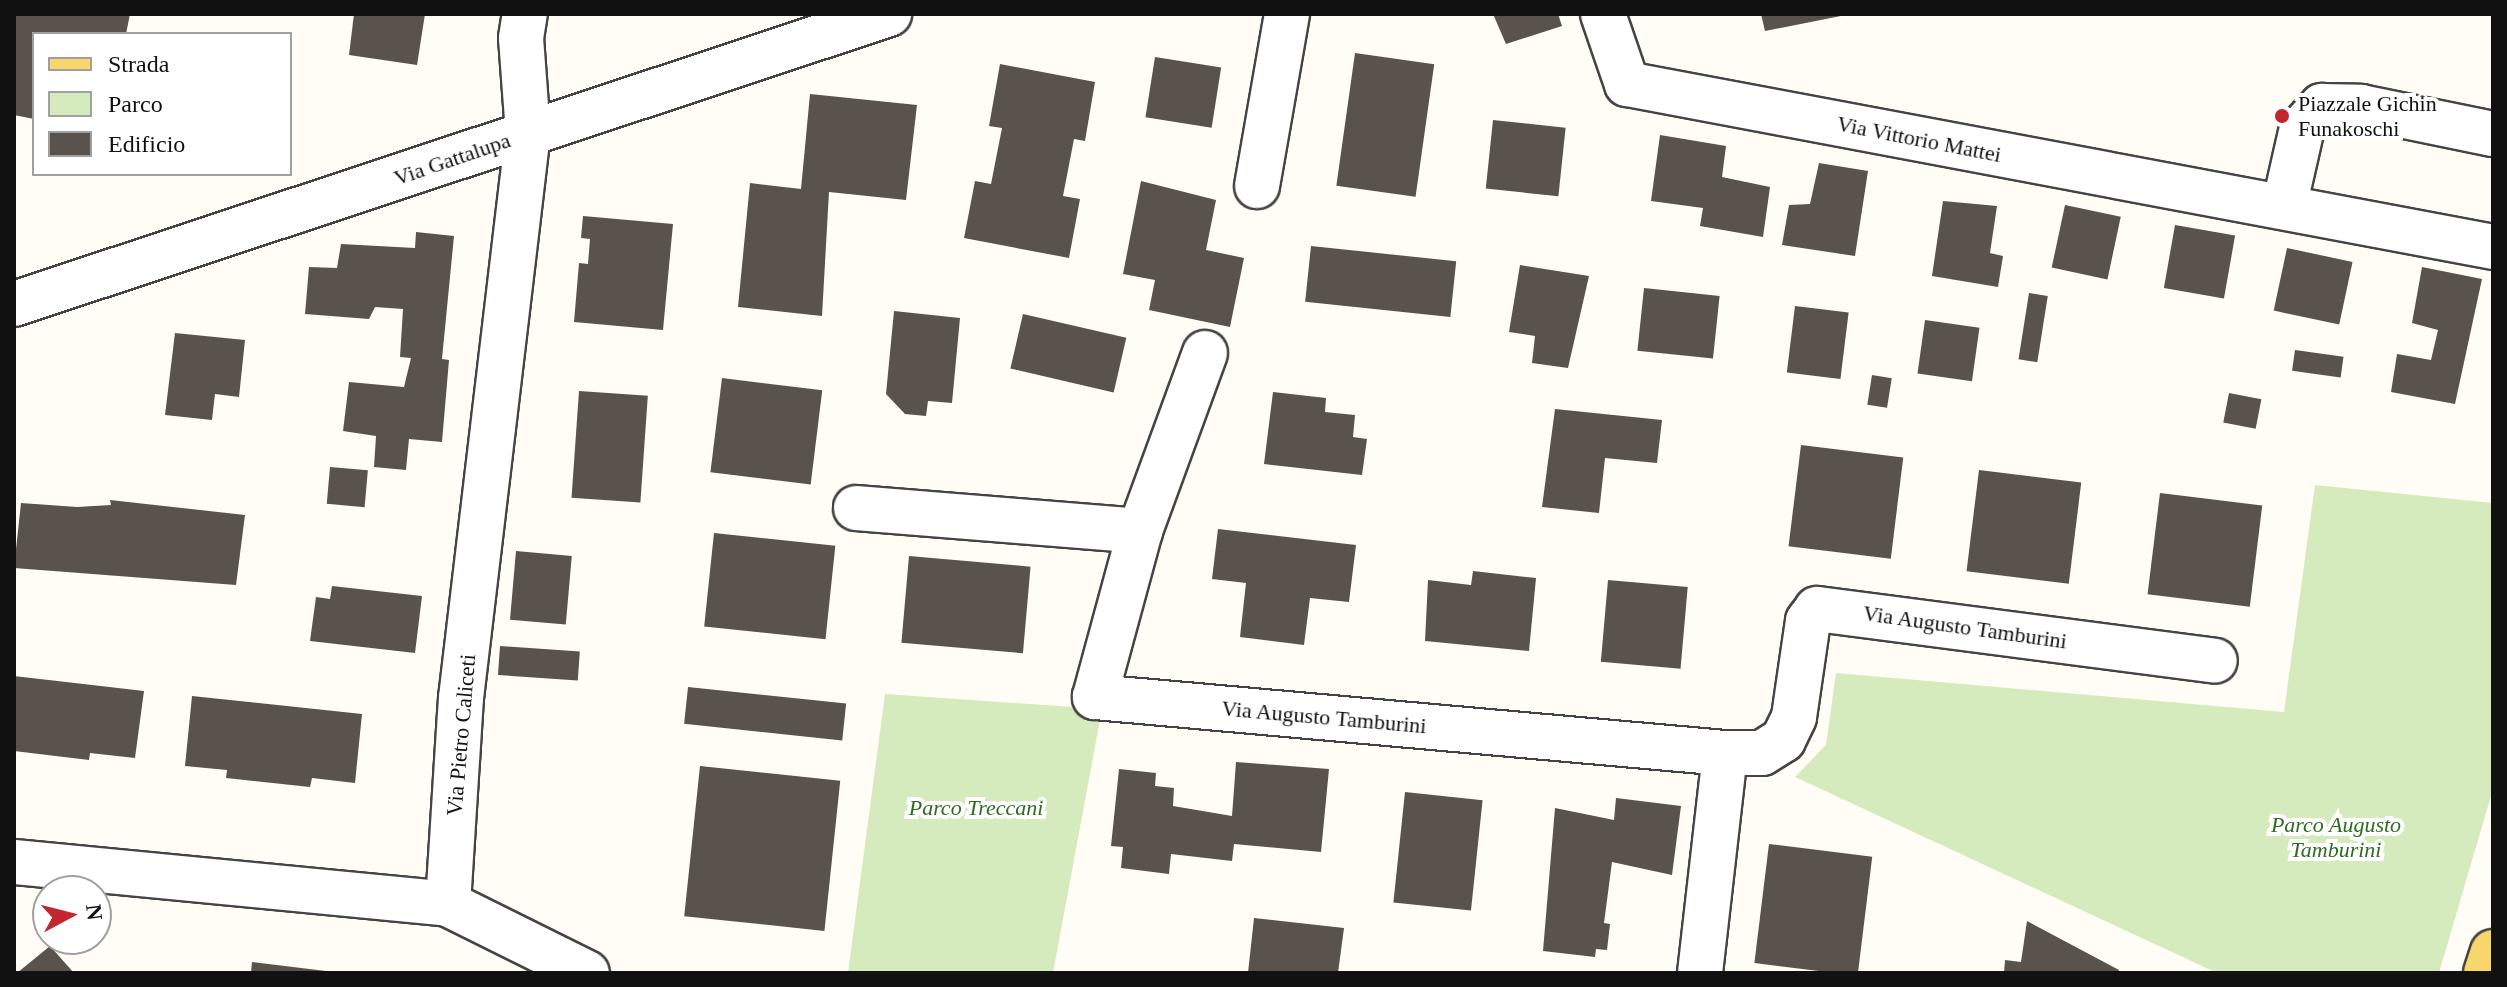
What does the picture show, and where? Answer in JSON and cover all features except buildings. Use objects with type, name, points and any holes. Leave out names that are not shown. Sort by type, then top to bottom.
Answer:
[{"type":"main road","points":[[2486,973],[2493,952]]},
{"type":"street","name":"Via Pietro Caliceti","points":[[448,904],[461,698],[528,133],[521,38],[525,14]]},
{"type":"street","name":"Via Gattalupa","points":[[14,304],[889,14]]},
{"type":"street","points":[[1257,186],[1287,14]]},
{"type":"street","name":"Via Vittorio Mattei","points":[[1603,14],[1627,84],[2493,247]]},
{"type":"street","points":[[2284,207],[2302,128],[2312,112],[2322,106],[2361,107],[2491,134]]},
{"type":"street","name":"Via Augusto Tamburini","points":[[1205,353],[1140,531],[1095,697],[1725,753],[1762,753],[1783,740],[1794,717],[1808,621],[1817,609],[2215,661]]},
{"type":"street","points":[[856,508],[1140,531]]},
{"type":"street","points":[[1700,973],[1725,753]]},
{"type":"street","points":[[14,862],[448,904],[587,973]]},
{"type":"green space","name":"Parco Augusto Tamburini","points":[[2315,485],[2493,503],[2493,789],[2439,973],[2217,973],[1795,777],[1826,745],[1836,673],[2284,712]]},
{"type":"green space","name":"Parco Treccani","points":[[885,694],[1102,709],[1053,973],[848,973]]},
{"type":"place","name":"Piazzale Gichin Funakoschi","points":[[2282,116]]}]
